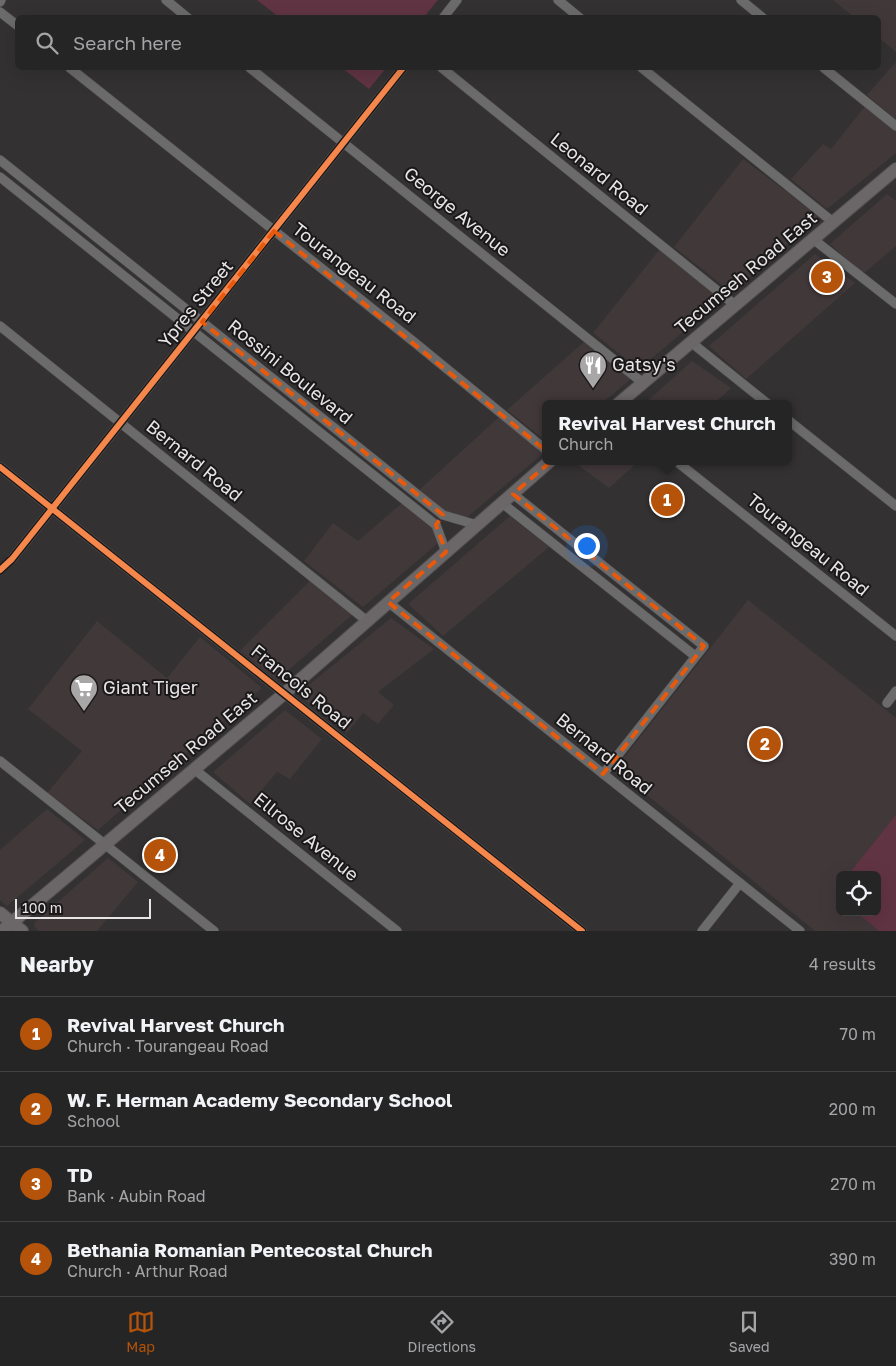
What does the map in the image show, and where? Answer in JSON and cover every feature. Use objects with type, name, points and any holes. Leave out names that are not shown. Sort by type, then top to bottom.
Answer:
[{"type":"main road","name":"Tecumseh Road East","points":[[623,400],[896,169]]},
{"type":"main road","name":"Tecumseh Road East","points":[[7,927],[285,693],[546,465]]},
{"type":"main road","points":[[0,913],[7,927],[22,931]]},
{"type":"street","points":[[166,0],[184,15]]},
{"type":"street","points":[[445,15],[457,0]]},
{"type":"street","points":[[558,0],[576,15]]},
{"type":"street","points":[[741,0],[759,15]]},
{"type":"street","points":[[0,12],[15,24]]},
{"type":"street","name":"Tourangeau Road","points":[[73,70],[414,342],[542,447]]},
{"type":"street","name":"George Avenue","points":[[253,70],[643,383]]},
{"type":"street","name":"Ypres Street","points":[[12,559],[401,70]]},
{"type":"street","name":"Leonard Road","points":[[444,70],[736,305]]},
{"type":"street","points":[[644,70],[833,222]]},
{"type":"street","points":[[826,70],[896,126]]},
{"type":"street","name":"Rossini Boulevard","points":[[0,160],[443,515],[478,525]]},
{"type":"street","name":"Rossini Boulevard","points":[[0,177],[436,525]]},
{"type":"street","points":[[813,239],[896,304]]},
{"type":"street","name":"Bernard Road","points":[[0,326],[367,621]]},
{"type":"street","points":[[692,343],[763,400]]},
{"type":"street","points":[[792,423],[896,506]]},
{"type":"street","name":"Tourangeau Road","points":[[681,465],[896,636]]},
{"type":"street","name":"Francois Road","points":[[0,467],[582,931]]},
{"type":"street","points":[[513,494],[704,646],[603,774]]},
{"type":"street","points":[[502,503],[696,656]]},
{"type":"street","points":[[443,515],[436,525],[446,552]]},
{"type":"street","points":[[563,551],[571,540]]},
{"type":"street","name":"Bernard Road","points":[[388,602],[800,931]]},
{"type":"street","points":[[887,702],[896,691]]},
{"type":"street","points":[[0,760],[214,931]]},
{"type":"street","name":"Ellrose Avenue","points":[[194,769],[397,931]]},
{"type":"street","points":[[702,931],[740,883]]},
{"type":"highlighted area","points":[[274,231],[555,458],[513,494],[704,646],[603,774],[388,602],[446,552],[436,525],[443,515],[202,322]]},
{"type":"shaded area","points":[[257,0],[438,0],[426,15],[276,15]]},
{"type":"shaded area","points":[[833,0],[896,0],[896,52],[881,40],[881,15],[852,15]]},
{"type":"shaded area","points":[[896,62],[896,119],[867,95]]},
{"type":"shaded area","points":[[345,70],[384,70],[369,89]]},
{"type":"shaded area","points":[[866,105],[896,131],[896,153],[827,209],[791,179],[823,144],[831,149]]},
{"type":"shaded area","points":[[743,159],[820,217],[731,292],[674,247]]},
{"type":"shaded area","points":[[887,194],[896,201],[896,246],[863,274],[830,244]]},
{"type":"shaded area","points":[[660,249],[722,299],[639,369],[593,333]]},
{"type":"shaded area","points":[[815,254],[855,283],[746,379],[709,346]]},
{"type":"shaded area","points":[[585,341],[631,379],[606,400],[542,400],[542,438],[507,410]]},
{"type":"shaded area","points":[[692,361],[731,388],[718,400],[648,400]]},
{"type":"shaded area","points":[[499,417],[542,451],[542,455],[466,518],[448,514],[418,491]]},
{"type":"shaded area","points":[[578,465],[635,465],[609,488]]},
{"type":"shaded area","points":[[402,503],[444,538],[363,607],[304,561],[333,523],[358,541]]},
{"type":"shaded area","points":[[510,516],[549,547],[443,636],[408,604]]},
{"type":"shaded area","points":[[310,581],[352,615],[277,680],[240,651]]},
{"type":"shaded area","points":[[748,600],[896,718],[896,931],[815,931],[615,769]]},
{"type":"shaded area","points":[[391,618],[434,649],[378,692],[394,705],[378,724],[363,713],[347,733],[300,697],[310,684]]},
{"type":"shaded area","points":[[97,621],[167,678],[200,637],[262,688],[98,830],[47,793],[82,751],[28,709]]},
{"type":"shaded area","points":[[285,710],[322,739],[290,779],[277,772],[250,804],[213,772]]},
{"type":"shaded area","points":[[47,809],[85,840],[7,906],[0,900],[0,850]]},
{"type":"shaded area","points":[[896,815],[896,931],[879,931],[861,916],[881,916],[881,871],[851,871]]},
{"type":"shaded area","points":[[108,858],[138,882],[97,931],[39,931],[35,928],[34,923]]},
{"type":"cycle path","points":[[0,570],[12,559],[401,70]]},
{"type":"cycle path","points":[[0,467],[582,931]]},
{"type":"place","name":"TD","points":[[827,277]]},
{"type":"place","name":"Gatsy's","points":[[593,389]]},
{"type":"place","name":"Revival Harvest Church","points":[[667,500]]},
{"type":"place","name":"Giant Tiger","points":[[84,712]]},
{"type":"place","name":"W. F. Herman Academy Secondary School","points":[[765,744]]},
{"type":"place","name":"Bethania Romanian Pentecostal Church","points":[[160,855]]}]
